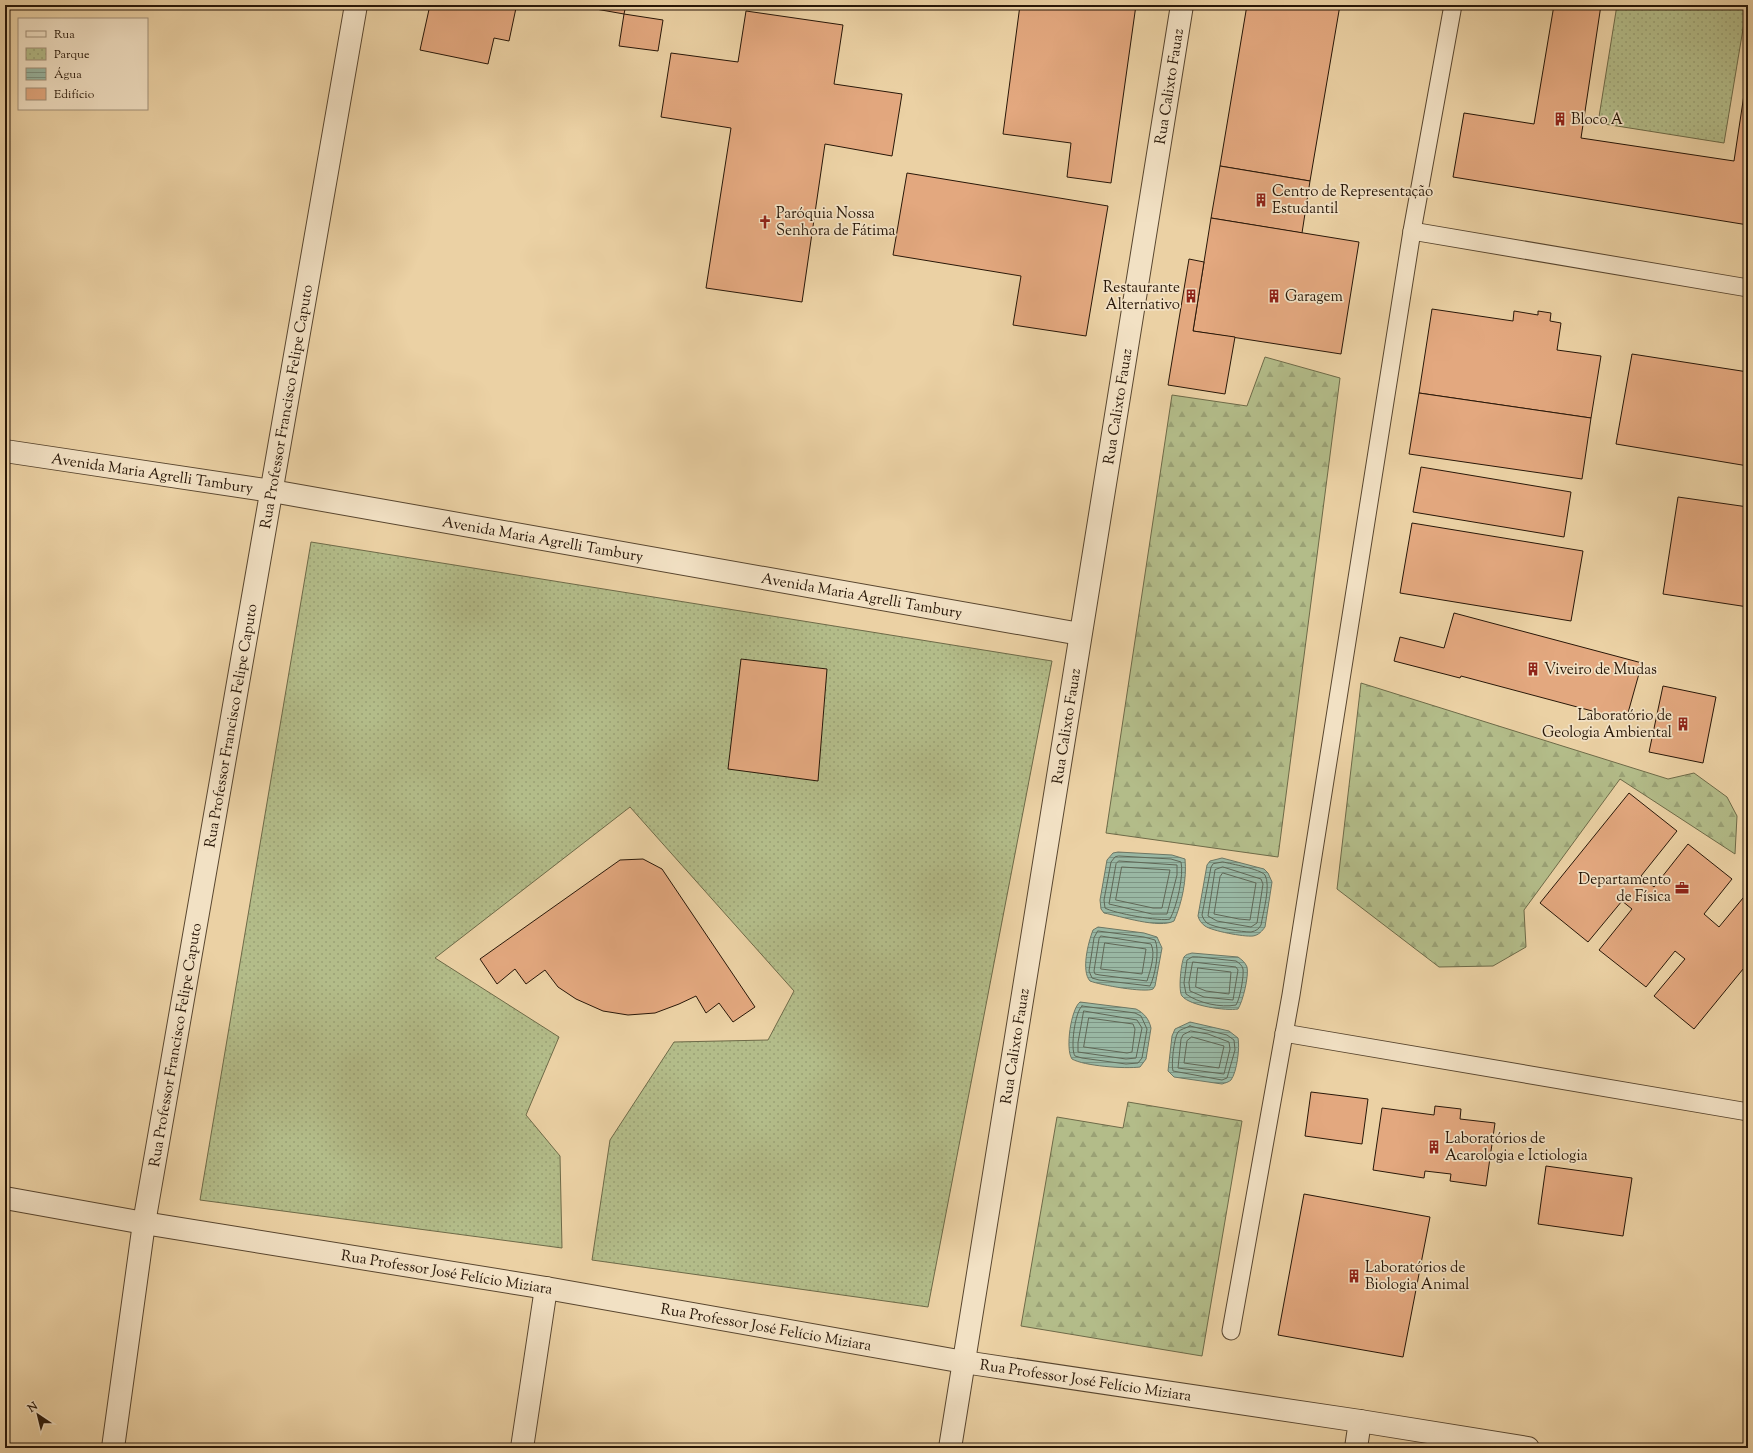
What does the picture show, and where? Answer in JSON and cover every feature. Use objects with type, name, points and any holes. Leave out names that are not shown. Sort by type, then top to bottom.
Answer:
[{"type":"street","name":"Rua Professor Francisco Felipe Caputo","points":[[113,1448],[144,1223],[356,5]]},
{"type":"street","name":"Rua Calixto Fauaz","points":[[950,1448],[1182,5]]},
{"type":"street","name":"Avenida Maria Agrelli Tambury","points":[[5,451],[272,491],[1080,634]]},
{"type":"street","name":"Rua Professor José Felício Miziara","points":[[5,1198],[144,1223],[546,1288],[964,1362],[1360,1421],[1528,1448]]},
{"type":"street","points":[[522,1448],[546,1288]]},
{"type":"street","points":[[1356,1448],[1360,1421]]},
{"type":"lane","points":[[1231,1331],[1284,1033],[1412,231],[1453,5]]},
{"type":"lane","points":[[1412,231],[1748,288]]},
{"type":"lane","points":[[1284,1033],[1748,1112]]},
{"type":"green space","points":[[1617,5],[1747,5],[1724,143],[1598,123]]},
{"type":"green space","points":[[1265,357],[1340,378],[1278,857],[1106,833],[1172,395],[1247,406]]},
{"type":"green space","points":[[311,542],[1052,661],[928,1307],[592,1260],[610,1140],[674,1042],[768,1040],[794,991],[630,807],[435,958],[559,1037],[526,1115],[560,1156],[562,1248],[200,1200]]},
{"type":"green space","points":[[1361,683],[1668,779],[1694,773],[1727,797],[1737,816],[1735,854],[1620,779],[1524,910],[1526,947],[1493,966],[1439,967],[1337,889]]},
{"type":"green space","points":[[1128,1102],[1242,1121],[1202,1356],[1021,1326],[1057,1117],[1123,1128]]},
{"type":"water","points":[[1113,853],[1172,855],[1185,859],[1183,891],[1174,921],[1159,924],[1149,923],[1104,913],[1101,909],[1100,900],[1107,860]]},
{"type":"water","points":[[1222,858],[1264,869],[1268,873],[1272,882],[1265,927],[1257,935],[1243,936],[1214,930],[1205,926],[1199,919],[1198,916],[1207,865],[1210,861]]},
{"type":"water","points":[[1098,927],[1144,933],[1157,937],[1162,948],[1155,986],[1153,989],[1132,989],[1090,981],[1086,971],[1086,957],[1093,930]]},
{"type":"water","points":[[1192,953],[1238,957],[1244,962],[1247,967],[1246,982],[1242,1000],[1238,1009],[1208,1007],[1192,1003],[1182,996],[1180,983],[1183,960],[1186,955]]},
{"type":"water","points":[[1080,1002],[1136,1009],[1144,1014],[1151,1028],[1146,1059],[1140,1067],[1125,1068],[1105,1066],[1072,1059],[1069,1047],[1070,1029],[1074,1012]]},
{"type":"water","points":[[1190,1022],[1229,1031],[1238,1038],[1238,1059],[1230,1081],[1222,1084],[1174,1077],[1168,1071],[1172,1036],[1175,1029]]},
{"type":"building","points":[[430,5],[500,5],[516,8],[509,41],[494,38],[488,64],[420,50]]},
{"type":"building","points":[[573,5],[626,5],[624,14]]},
{"type":"building","points":[[1020,5],[1136,5],[1111,183],[1067,177],[1071,143],[1003,134]]},
{"type":"building","points":[[1247,5],[1340,5],[1310,181],[1220,166]]},
{"type":"building","name":"Bloco A","points":[[1554,5],[1601,5],[1581,138],[1734,161],[1748,68],[1748,225],[1453,177],[1464,113],[1534,124]]},
{"type":"building","name":"Paróquia Nossa Senhora de Fátima","points":[[746,11],[843,25],[834,84],[902,94],[892,156],[825,144],[802,302],[706,288],[731,128],[661,117],[671,53],[738,62]]},
{"type":"building","points":[[624,14],[663,20],[658,51],[619,46]]},
{"type":"building","name":"Centro de Representação Estudantil","points":[[1220,166],[1310,181],[1302,233],[1211,218]]},
{"type":"building","points":[[907,173],[1108,206],[1086,336],[1013,325],[1021,276],[893,255]]},
{"type":"building","name":"Garagem","points":[[1211,218],[1359,242],[1341,354],[1193,331]]},
{"type":"building","name":"Restaurante Alternativo","points":[[1189,259],[1204,262],[1193,331],[1235,337],[1225,394],[1168,385]]},
{"type":"building","points":[[1432,309],[1513,321],[1514,311],[1538,315],[1538,311],[1551,313],[1550,321],[1561,323],[1557,350],[1601,356],[1591,418],[1419,393]]},
{"type":"building","points":[[1632,354],[1748,372],[1748,466],[1616,444]]},
{"type":"building","points":[[1419,393],[1591,418],[1582,479],[1409,454]]},
{"type":"building","points":[[1421,467],[1571,492],[1564,537],[1413,512]]},
{"type":"building","points":[[1678,497],[1748,507],[1748,607],[1663,594]]},
{"type":"building","points":[[1412,523],[1583,551],[1571,621],[1400,593]]},
{"type":"building","name":"Viveiro de Mudas","points":[[1454,613],[1642,663],[1626,720],[1461,676],[1460,678],[1394,661],[1400,637],[1444,648]]},
{"type":"building","points":[[741,659],[827,669],[818,781],[728,769]]},
{"type":"building","name":"Laboratório de Geologia Ambiental","points":[[1663,686],[1716,697],[1703,763],[1649,752]]},
{"type":"building","points":[[1629,793],[1677,831],[1641,876],[1654,887],[1688,844],[1732,879],[1704,914],[1719,927],[1748,892],[1748,963],[1694,1029],[1654,996],[1685,959],[1675,951],[1646,987],[1599,950],[1632,909],[1622,901],[1588,942],[1540,903]]},
{"type":"building","points":[[643,859],[662,869],[755,1007],[733,1022],[719,1003],[706,1013],[696,996],[655,1013],[628,1015],[603,1011],[576,999],[558,987],[545,970],[526,984],[515,969],[497,984],[480,959],[620,860]]},
{"type":"building","points":[[1311,1092],[1368,1099],[1362,1144],[1305,1136]]},
{"type":"building","name":"Laboratórios de Acarologia e Ictiologia","points":[[1435,1106],[1461,1109],[1460,1119],[1495,1123],[1486,1186],[1450,1181],[1451,1174],[1425,1171],[1424,1178],[1373,1170],[1382,1108],[1434,1115]]},
{"type":"building","points":[[1546,1166],[1632,1178],[1623,1236],[1538,1224]]},
{"type":"building","name":"Laboratórios de Biologia Animal","points":[[1304,1194],[1430,1217],[1403,1357],[1278,1335]]},
{"type":"place","name":"Bloco A","points":[[1560,119]]},
{"type":"place","name":"Centro de Representação Estudantil","points":[[1261,200]]},
{"type":"place","name":"Paróquia Nossa Senhora de Fátima","points":[[765,222]]},
{"type":"place","name":"Restaurante Alternativo","points":[[1191,296]]},
{"type":"place","name":"Garagem","points":[[1274,296]]},
{"type":"place","name":"Viveiro de Mudas","points":[[1533,669]]},
{"type":"place","name":"Laboratório de Geologia Ambiental","points":[[1683,724]]},
{"type":"place","name":"Departamento de Física","points":[[1682,888]]},
{"type":"place","name":"Laboratórios de Acarologia e Ictiologia","points":[[1434,1147]]},
{"type":"place","name":"Laboratórios de Biologia Animal","points":[[1354,1276]]}]
